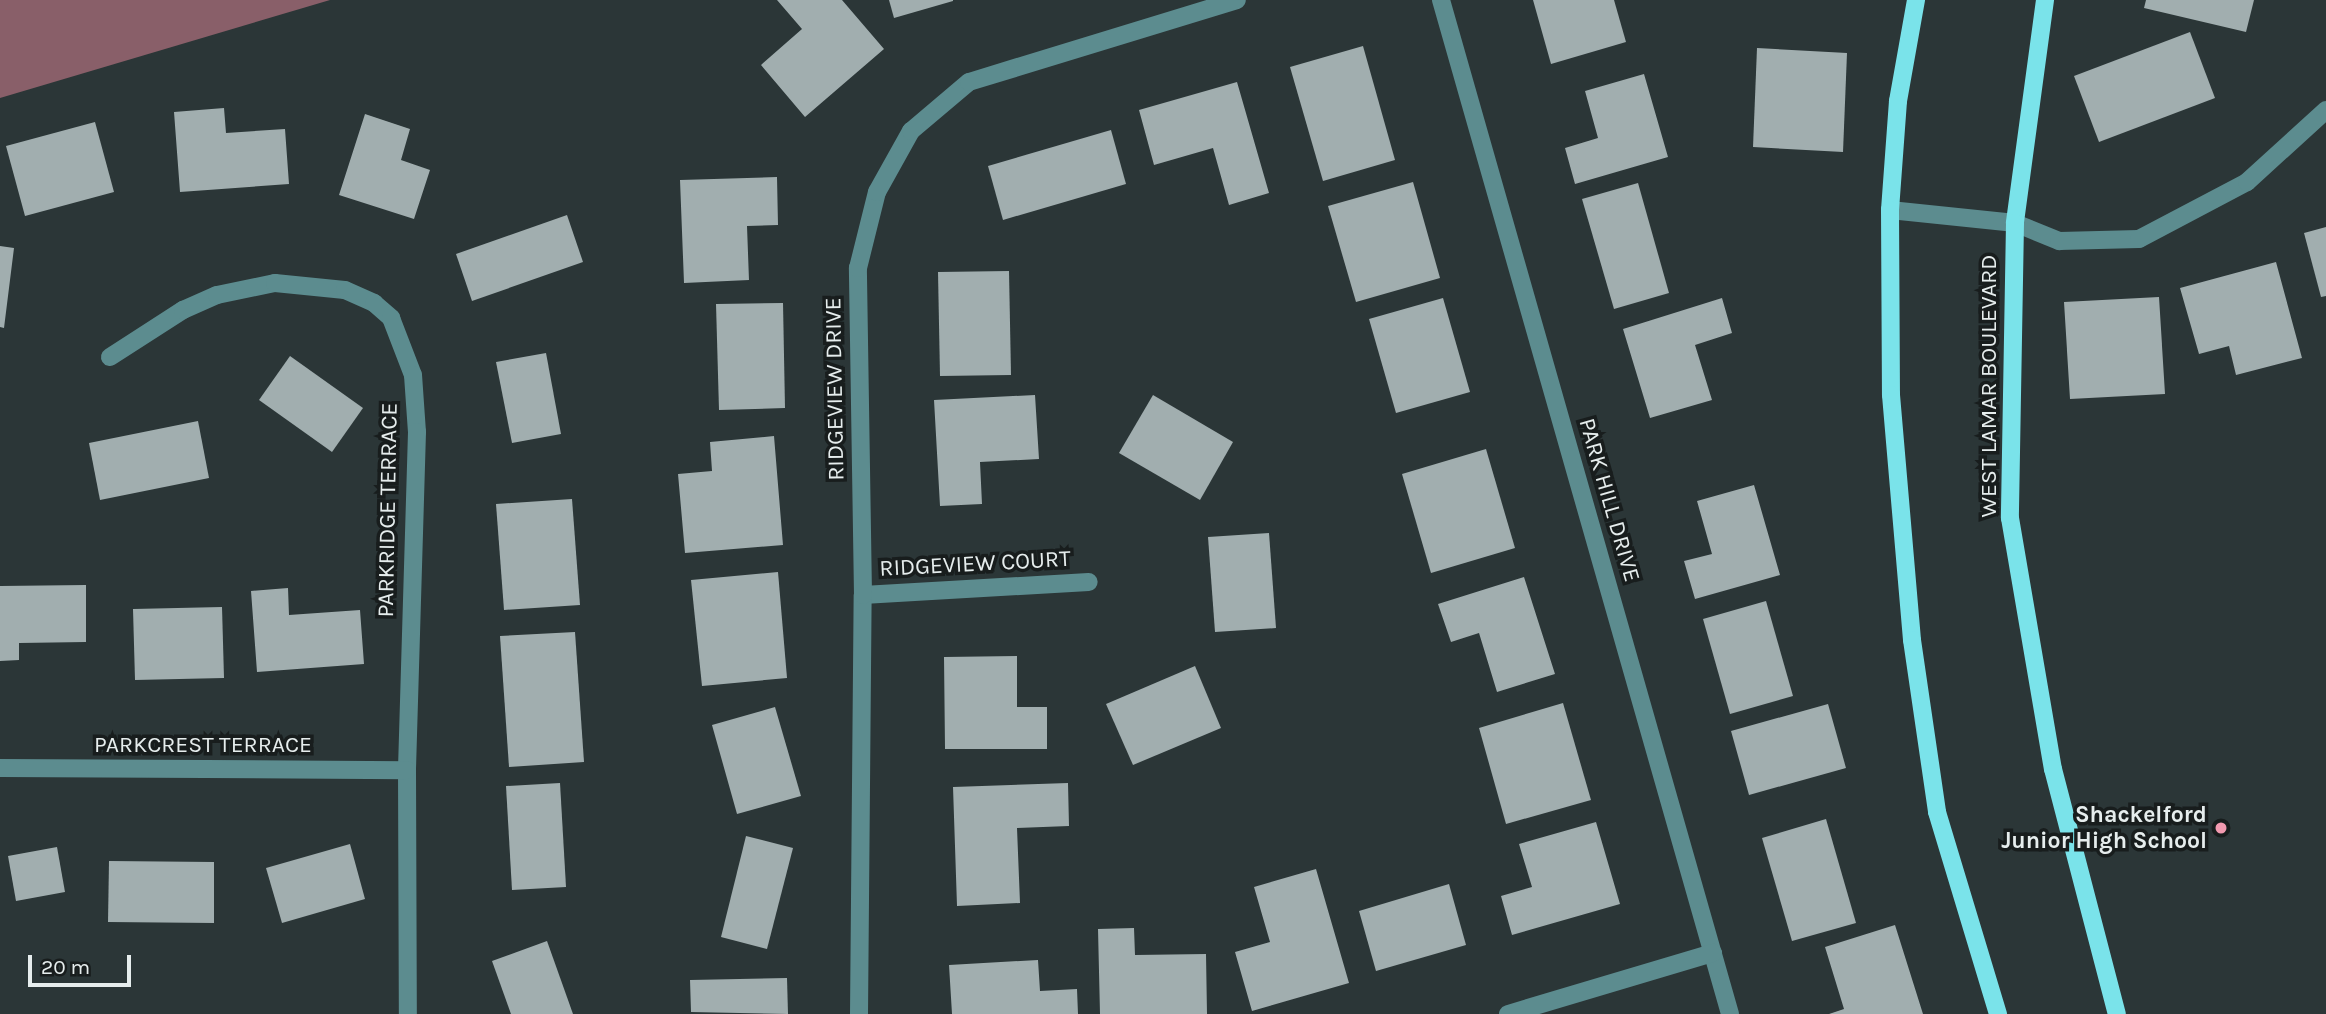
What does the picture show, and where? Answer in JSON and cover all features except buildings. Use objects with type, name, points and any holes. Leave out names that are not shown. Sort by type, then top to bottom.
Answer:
[{"type":"main road","points":[[1916,0],[1898,101],[1890,210],[1891,395],[1912,640],[1937,811],[1998,1014]]},
{"type":"main road","name":"WEST LAMAR BOULEVARD","points":[[2045,0],[2015,223],[2010,518],[2053,769],[2117,1014]]},
{"type":"street","name":"RIDGEVIEW DRIVE","points":[[859,1014],[863,595],[858,268],[877,192],[911,131],[969,82],[1237,0]]},
{"type":"street","name":"PARK HILL DRIVE","points":[[1441,0],[1730,1014]]},
{"type":"street","points":[[1890,210],[2015,223],[2059,242],[2139,239],[2247,182],[2326,110]]},
{"type":"street","name":"PARKRIDGE TERRACE","points":[[110,357],[183,310],[217,295],[275,284],[345,290],[374,303],[391,318],[413,375],[417,432],[407,770],[408,1014]]},
{"type":"street","name":"RIDGEVIEW COURT","points":[[863,595],[1089,582]]},
{"type":"street","name":"PARKCREST TERRACE","points":[[0,768],[407,770]]},
{"type":"street","points":[[1508,1014],[1713,953]]},
{"type":"shaded area","points":[[0,0],[330,0],[0,98]]},
{"type":"place","name":"Shackelford Junior High School","points":[[2221,828]]}]
